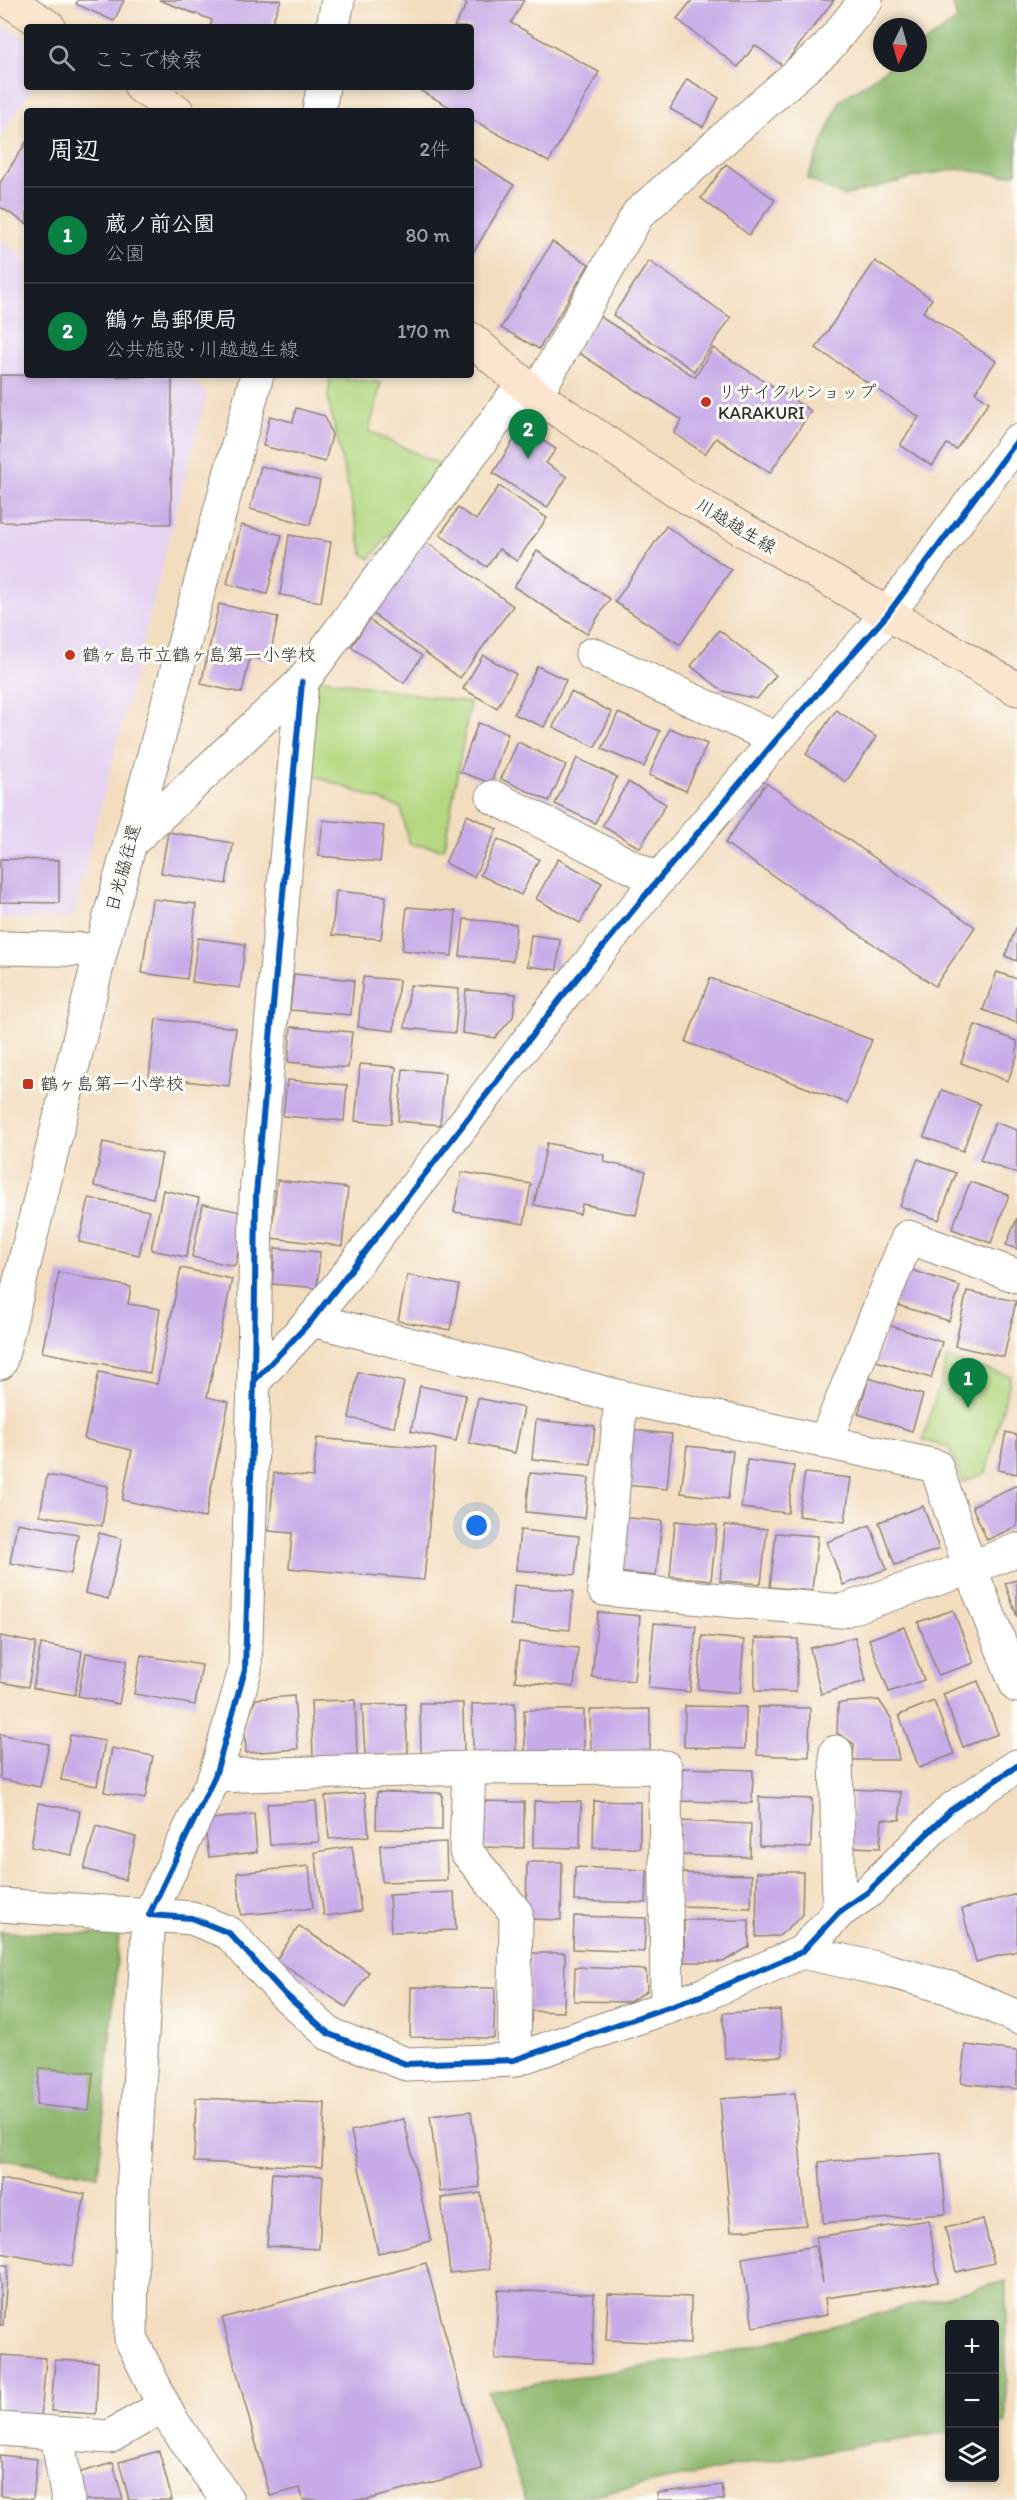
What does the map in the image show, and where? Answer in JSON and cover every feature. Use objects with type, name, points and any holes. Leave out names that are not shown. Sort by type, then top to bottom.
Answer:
[{"type":"main road","points":[[8,0],[44,24]]},
{"type":"main road","points":[[146,90],[172,108]]},
{"type":"main road","name":"川越越生線","points":[[474,342],[529,389],[682,494],[1017,689]]},
{"type":"street","points":[[334,24],[338,0]]},
{"type":"street","points":[[130,843],[302,682],[529,389],[638,214],[827,48],[866,0]]},
{"type":"street","points":[[320,108],[322,90]]},
{"type":"street","name":"日光脇往還","points":[[0,1363],[101,950],[256,378]]},
{"type":"street","points":[[254,1381],[312,1320],[559,1002],[658,880],[777,739],[887,615],[1017,441]]},
{"type":"street","points":[[592,654],[777,739]]},
{"type":"street","points":[[227,2500],[170,2418],[131,2339],[133,2192],[149,1915],[215,1776],[245,1670],[254,1381],[256,1195],[302,682]]},
{"type":"street","points":[[493,797],[658,880]]},
{"type":"street","points":[[0,948],[101,950]]},
{"type":"street","points":[[825,1442],[908,1237],[1017,1276]]},
{"type":"street","points":[[312,1320],[621,1397],[936,1466],[970,1568],[1017,1686]]},
{"type":"street","points":[[621,1397],[604,1589],[841,1611],[1017,1550]]},
{"type":"street","points":[[836,1752],[839,1912]]},
{"type":"street","points":[[0,1905],[192,1918],[229,1933],[285,1994],[329,2034],[406,2064],[514,2060],[703,1995],[802,1952],[839,1912],[868,1892],[951,1810],[1017,1766]]},
{"type":"street","points":[[215,1776],[469,1768],[665,1767],[667,2008]]},
{"type":"street","points":[[469,1768],[466,1851],[516,1913],[514,2060]]},
{"type":"street","points":[[802,1952],[890,1971],[952,1989],[1017,2017]]},
{"type":"street","points":[[0,2429],[109,2437],[164,2406]]},
{"type":"street","points":[[57,2434],[68,2500]]},
{"type":"shaded area","points":[[0,23],[24,38],[24,90],[31,90],[0,138]]},
{"type":"shaded area","name":"鶴ヶ島市立鶴ヶ島第一小学校","points":[[0,239],[24,257],[24,378],[188,378],[207,392],[72,919],[0,918]]},
{"type":"green space","points":[[952,0],[1017,0],[1017,173],[1003,175],[956,169],[843,196],[807,179],[840,101],[882,72],[927,72],[927,41],[957,20]]},
{"type":"green space","points":[[330,378],[381,383],[369,431],[443,466],[370,559],[363,554],[328,399]]},
{"type":"green space","points":[[317,678],[470,703],[444,849],[409,844],[401,808],[305,772]]},
{"type":"green space","points":[[947,1359],[1011,1376],[986,1473],[963,1482],[949,1448],[923,1440]]},
{"type":"green space","points":[[0,1932],[119,1935],[98,2176],[0,2159]]},
{"type":"green space","points":[[1006,2281],[1006,2423],[999,2424],[999,2320],[945,2320],[945,2433],[736,2466],[567,2500],[526,2500],[488,2392],[727,2353]]},
{"type":"building","points":[[78,0],[124,0],[114,21],[76,4]]},
{"type":"building","points":[[159,0],[281,0],[271,24],[211,24],[212,20]]},
{"type":"building","points":[[460,0],[524,0],[511,23],[599,72],[549,162],[474,121],[474,108],[452,108],[419,90],[474,90],[474,24],[456,24],[467,4]]},
{"type":"building","points":[[692,0],[834,0],[783,66],[755,45],[738,67],[677,19]]},
{"type":"building","points":[[687,79],[719,98],[703,127],[670,109]]},
{"type":"building","points":[[24,146],[24,222],[0,207],[0,183]]},
{"type":"building","points":[[474,160],[514,185],[474,251]]},
{"type":"building","points":[[726,164],[775,200],[749,235],[701,198]]},
{"type":"building","points":[[552,242],[589,264],[539,349],[501,328]]},
{"type":"building","points":[[649,261],[731,318],[694,371],[613,315]]},
{"type":"building","points":[[875,261],[932,299],[923,312],[996,361],[975,392],[989,402],[956,449],[947,444],[932,466],[900,445],[919,417],[816,348]]},
{"type":"building","points":[[599,316],[695,377],[713,348],[811,411],[770,473],[716,438],[705,454],[674,433],[682,420],[576,351]]},
{"type":"building","points":[[0,375],[24,375],[24,378],[172,378],[171,524],[0,522]]},
{"type":"building","points":[[296,408],[325,416],[332,435],[325,462],[263,446],[270,416],[293,422]]},
{"type":"building","points":[[522,427],[556,449],[546,463],[567,477],[547,508],[493,473]]},
{"type":"building","points":[[261,466],[320,481],[310,525],[250,509]]},
{"type":"building","points":[[499,486],[547,518],[517,561],[499,549],[487,567],[440,535],[458,508],[476,520]]},
{"type":"building","points":[[241,525],[282,535],[267,594],[227,584]]},
{"type":"building","points":[[666,526],[731,570],[680,645],[615,602]]},
{"type":"building","points":[[289,535],[331,542],[321,602],[280,595]]},
{"type":"building","points":[[425,541],[513,606],[460,678],[372,613]]},
{"type":"building","points":[[537,551],[610,599],[587,634],[514,587]]},
{"type":"building","points":[[219,604],[278,617],[269,661],[250,657],[242,693],[201,684]]},
{"type":"building","points":[[369,620],[422,656],[404,683],[351,647]]},
{"type":"building","points":[[719,630],[776,675],[757,699],[723,691],[691,666]]},
{"type":"building","points":[[483,655],[516,674],[497,708],[463,689]]},
{"type":"building","points":[[537,666],[566,680],[544,727],[514,714]]},
{"type":"building","points":[[571,692],[612,712],[595,747],[553,727]]},
{"type":"building","points":[[836,710],[876,737],[846,782],[806,754]]},
{"type":"building","points":[[618,713],[660,731],[644,767],[602,749]]},
{"type":"building","points":[[478,723],[508,733],[491,783],[460,772]]},
{"type":"building","points":[[670,728],[707,744],[686,791],[649,775]]},
{"type":"building","points":[[518,742],[566,765],[549,801],[501,779]]},
{"type":"building","points":[[577,758],[617,777],[595,823],[555,804]]},
{"type":"building","points":[[628,782],[666,804],[640,848],[602,826]]},
{"type":"building","points":[[766,783],[975,927],[935,986],[725,843]]},
{"type":"building","points":[[467,815],[497,829],[474,877],[445,863]]},
{"type":"building","points":[[323,820],[384,826],[380,862],[319,856]]},
{"type":"building","points":[[168,832],[233,843],[226,884],[161,873]]},
{"type":"building","points":[[498,839],[539,859],[521,895],[480,875]]},
{"type":"building","points":[[0,859],[59,860],[59,903],[0,902]]},
{"type":"building","points":[[558,859],[602,883],[580,923],[536,899]]},
{"type":"building","points":[[336,891],[386,896],[381,939],[332,935]]},
{"type":"building","points":[[152,899],[196,904],[187,979],[142,973]]},
{"type":"building","points":[[407,907],[456,911],[452,956],[402,950]]},
{"type":"building","points":[[464,919],[516,924],[513,961],[460,956]]},
{"type":"building","points":[[1017,926],[1017,961],[1005,956]]},
{"type":"building","points":[[531,935],[560,939],[557,970],[527,966]]},
{"type":"building","points":[[198,938],[245,944],[240,988],[192,982]]},
{"type":"building","points":[[997,972],[1017,979],[1017,1023],[983,1010]]},
{"type":"building","points":[[294,974],[354,980],[351,1015],[290,1010]]},
{"type":"building","points":[[363,977],[399,980],[394,1031],[358,1027]]},
{"type":"building","points":[[710,978],[872,1040],[847,1103],[686,1042]]},
{"type":"building","points":[[410,985],[459,989],[455,1033],[405,1028]]},
{"type":"building","points":[[466,990],[516,994],[513,1017],[495,1038],[462,1033]]},
{"type":"building","points":[[156,1019],[236,1028],[229,1086],[149,1077]]},
{"type":"building","points":[[975,1025],[1017,1041],[1017,1056],[1008,1081],[961,1063]]},
{"type":"building","points":[[291,1027],[352,1032],[348,1068],[288,1062]]},
{"type":"building","points":[[360,1064],[396,1067],[391,1124],[355,1121]]},
{"type":"building","points":[[403,1069],[445,1073],[440,1125],[398,1121]]},
{"type":"building","points":[[287,1080],[347,1085],[344,1121],[283,1116]]},
{"type":"building","points":[[942,1090],[980,1104],[963,1151],[924,1137]]},
{"type":"building","points":[[995,1122],[1017,1130],[1017,1174],[980,1160]]},
{"type":"building","points":[[103,1142],[162,1154],[153,1198],[94,1186]]},
{"type":"building","points":[[547,1143],[605,1155],[604,1162],[646,1171],[636,1215],[582,1204],[580,1214],[534,1205]]},
{"type":"building","points":[[918,1159],[956,1173],[939,1220],[900,1206]]},
{"type":"building","points":[[462,1172],[531,1184],[524,1224],[454,1212]]},
{"type":"building","points":[[277,1180],[348,1188],[342,1246],[271,1238]]},
{"type":"building","points":[[970,1182],[1009,1195],[991,1243],[952,1229]]},
{"type":"building","points":[[163,1190],[199,1198],[186,1257],[151,1250]]},
{"type":"building","points":[[89,1198],[149,1211],[139,1255],[79,1242]]},
{"type":"building","points":[[203,1204],[246,1213],[235,1266],[192,1257]]},
{"type":"building","points":[[1017,1218],[1017,1249],[1006,1245]]},
{"type":"building","points":[[275,1248],[320,1252],[317,1288],[272,1284]]},
{"type":"building","points":[[181,1268],[232,1279],[207,1397],[229,1402],[205,1518],[122,1500],[132,1450],[84,1439],[99,1372],[157,1384]]},
{"type":"building","points":[[906,1268],[960,1286],[949,1321],[894,1304]]},
{"type":"building","points":[[59,1272],[131,1287],[128,1304],[160,1309],[150,1373],[42,1352]]},
{"type":"building","points":[[407,1275],[459,1285],[450,1330],[398,1321]]},
{"type":"building","points":[[967,1291],[1016,1301],[1004,1357],[955,1346]]},
{"type":"building","points":[[888,1325],[942,1342],[931,1378],[876,1361]]},
{"type":"building","points":[[358,1372],[404,1382],[394,1427],[349,1418]]},
{"type":"building","points":[[869,1378],[923,1395],[912,1431],[858,1414]]},
{"type":"building","points":[[420,1386],[466,1395],[456,1441],[411,1431]]},
{"type":"building","points":[[478,1398],[524,1408],[515,1453],[469,1443]]},
{"type":"building","points":[[536,1420],[595,1426],[591,1465],[532,1459]]},
{"type":"building","points":[[630,1430],[672,1434],[667,1489],[625,1485]]},
{"type":"building","points":[[1006,1432],[1017,1435],[1017,1474],[998,1470]]},
{"type":"building","points":[[317,1438],[436,1449],[424,1580],[289,1568],[292,1533],[269,1531],[274,1473],[313,1477]]},
{"type":"building","points":[[687,1446],[733,1451],[728,1499],[681,1493]]},
{"type":"building","points":[[747,1460],[794,1466],[788,1513],[741,1508]]},
{"type":"building","points":[[530,1473],[589,1478],[585,1518],[526,1512]]},
{"type":"building","points":[[805,1473],[851,1478],[845,1522],[798,1516]]},
{"type":"building","points":[[47,1475],[108,1486],[102,1526],[40,1515]]},
{"type":"building","points":[[1017,1485],[1017,1526],[987,1540],[972,1506]]},
{"type":"building","points":[[923,1506],[939,1549],[895,1565],[879,1522]]},
{"type":"building","points":[[620,1517],[662,1521],[656,1576],[615,1572]]},
{"type":"building","points":[[675,1521],[717,1525],[711,1580],[670,1576]]},
{"type":"building","points":[[17,1523],[78,1534],[71,1574],[10,1563]]},
{"type":"building","points":[[725,1525],[767,1529],[761,1584],[720,1581]]},
{"type":"building","points":[[870,1525],[887,1569],[843,1585],[827,1542]]},
{"type":"building","points":[[520,1530],[579,1536],[575,1575],[516,1570]]},
{"type":"building","points":[[99,1533],[122,1539],[108,1599],[85,1593]]},
{"type":"building","points":[[776,1533],[818,1536],[812,1591],[770,1587]]},
{"type":"building","points":[[1017,1580],[1017,1617],[1005,1583]]},
{"type":"building","points":[[514,1585],[573,1591],[570,1630],[511,1625]]},
{"type":"building","points":[[953,1610],[974,1663],[938,1675],[918,1622]]},
{"type":"building","points":[[598,1612],[640,1616],[634,1681],[592,1677]]},
{"type":"building","points":[[654,1623],[696,1626],[690,1692],[648,1688]]},
{"type":"building","points":[[904,1627],[924,1680],[889,1692],[869,1639]]},
{"type":"building","points":[[0,1636],[36,1643],[28,1687],[0,1682]]},
{"type":"building","points":[[702,1636],[744,1640],[740,1693],[698,1689]]},
{"type":"building","points":[[855,1637],[866,1681],[821,1694],[810,1648]]},
{"type":"building","points":[[755,1638],[798,1639],[796,1692],[755,1691]]},
{"type":"building","points":[[519,1642],[578,1648],[574,1687],[515,1681]]},
{"type":"building","points":[[41,1644],[82,1651],[75,1695],[33,1688]]},
{"type":"building","points":[[86,1653],[127,1660],[119,1704],[78,1696]]},
{"type":"building","points":[[141,1655],[202,1665],[195,1705],[134,1694]]},
{"type":"building","points":[[978,1681],[998,1734],[963,1747],[943,1694]]},
{"type":"building","points":[[294,1696],[298,1749],[246,1753],[244,1724],[256,1699]]},
{"type":"building","points":[[355,1700],[357,1755],[313,1757],[311,1701]]},
{"type":"building","points":[[879,1700],[891,1718],[899,1760],[853,1760],[854,1744],[837,1733],[838,1703]]},
{"type":"building","points":[[934,1701],[954,1754],[919,1768],[899,1715]]},
{"type":"building","points":[[420,1703],[463,1703],[464,1752],[421,1753]]},
{"type":"building","points":[[515,1703],[516,1752],[473,1753],[472,1704]]},
{"type":"building","points":[[405,1704],[408,1753],[365,1755],[362,1705]]},
{"type":"building","points":[[685,1706],[746,1707],[745,1749],[684,1747]]},
{"type":"building","points":[[758,1707],[810,1708],[809,1757],[757,1755]]},
{"type":"building","points":[[650,1709],[650,1751],[591,1752],[590,1710]]},
{"type":"building","points":[[524,1710],[584,1710],[584,1752],[525,1752]]},
{"type":"building","points":[[0,1734],[49,1744],[40,1787],[0,1779]]},
{"type":"building","points":[[70,1735],[105,1741],[97,1786],[61,1780]]},
{"type":"building","points":[[112,1748],[153,1756],[145,1799],[104,1792]]},
{"type":"building","points":[[682,1768],[753,1770],[752,1803],[681,1801]]},
{"type":"building","points":[[853,1789],[901,1792],[900,1820],[882,1819],[880,1848],[850,1847]]},
{"type":"building","points":[[377,1792],[442,1793],[442,1830],[376,1829]]},
{"type":"building","points":[[365,1793],[369,1836],[329,1839],[325,1796]]},
{"type":"building","points":[[759,1797],[812,1799],[811,1848],[759,1846]]},
{"type":"building","points":[[316,1801],[319,1842],[270,1845],[267,1804]]},
{"type":"building","points":[[478,1801],[524,1802],[524,1848],[477,1847]]},
{"type":"building","points":[[534,1801],[581,1802],[580,1848],[533,1847]]},
{"type":"building","points":[[594,1801],[640,1802],[640,1848],[593,1848]]},
{"type":"building","points":[[38,1803],[80,1811],[72,1855],[31,1847]]},
{"type":"building","points":[[254,1814],[257,1852],[209,1857],[204,1820]]},
{"type":"building","points":[[680,1821],[751,1824],[750,1857],[678,1855]]},
{"type":"building","points":[[96,1826],[136,1837],[125,1880],[84,1869]]},
{"type":"building","points":[[446,1842],[447,1880],[382,1882],[380,1845]]},
{"type":"building","points":[[352,1846],[361,1911],[324,1916],[315,1852]]},
{"type":"building","points":[[527,1862],[562,1862],[561,1920],[526,1919]]},
{"type":"building","points":[[309,1866],[313,1908],[241,1915],[237,1873]]},
{"type":"building","points":[[575,1867],[647,1870],[646,1903],[574,1901]]},
{"type":"building","points":[[757,1872],[803,1872],[802,1916],[779,1936],[756,1937]]},
{"type":"building","points":[[681,1873],[752,1875],[751,1908],[680,1906]]},
{"type":"building","points":[[454,1892],[456,1930],[391,1932],[389,1895]]},
{"type":"building","points":[[1017,1894],[1017,1951],[976,1962],[962,1909]]},
{"type":"building","points":[[574,1916],[646,1918],[644,1952],[573,1949]]},
{"type":"building","points":[[684,1920],[749,1920],[749,1947],[723,1962],[684,1962]]},
{"type":"building","points":[[299,1926],[369,1972],[346,2007],[276,1960]]},
{"type":"building","points":[[530,1953],[565,1953],[564,2012],[529,2011]]},
{"type":"building","points":[[575,1967],[646,1970],[647,1991],[629,2002],[574,2001]]},
{"type":"building","points":[[411,1987],[495,1988],[494,2038],[410,2037]]},
{"type":"building","points":[[780,2010],[783,2056],[725,2059],[723,2013]]},
{"type":"building","points":[[965,2045],[1017,2051],[1017,2089],[961,2083]]},
{"type":"building","points":[[40,2068],[93,2073],[89,2110],[36,2105]]},
{"type":"building","points":[[795,2093],[806,2225],[731,2231],[720,2099]]},
{"type":"building","points":[[196,2098],[325,2103],[322,2167],[194,2162]]},
{"type":"building","points":[[471,2111],[480,2187],[440,2192],[430,2116]]},
{"type":"building","points":[[404,2119],[431,2241],[378,2253],[351,2131]]},
{"type":"building","points":[[941,2153],[946,2214],[823,2223],[819,2162]]},
{"type":"building","points":[[272,2173],[323,2176],[319,2249],[267,2246]]},
{"type":"building","points":[[0,2179],[85,2194],[72,2266],[0,2253]]},
{"type":"building","points":[[481,2193],[490,2269],[450,2273],[441,2198]]},
{"type":"building","points":[[983,2219],[994,2263],[956,2272],[945,2228]]},
{"type":"building","points":[[929,2220],[938,2282],[825,2298],[827,2315],[753,2327],[742,2258],[815,2246],[823,2283],[816,2237]]},
{"type":"building","points":[[426,2263],[482,2469],[366,2500],[303,2500],[300,2488],[270,2496],[222,2318]]},
{"type":"building","points":[[0,2265],[8,2265],[3,2325],[0,2325]]},
{"type":"building","points":[[498,2290],[594,2294],[592,2363],[495,2359]]},
{"type":"building","points":[[608,2294],[691,2297],[690,2344],[606,2340]]},
{"type":"building","points":[[1,2355],[46,2358],[41,2418],[0,2414]]},
{"type":"building","points":[[55,2360],[98,2362],[96,2414],[51,2411]]},
{"type":"building","points":[[159,2451],[172,2500],[129,2500],[119,2462]]},
{"type":"building","points":[[0,2455],[37,2459],[33,2499],[0,2496]]},
{"type":"building","points":[[113,2463],[123,2500],[80,2500],[74,2474]]},
{"type":"building","points":[[722,2485],[724,2500],[658,2500],[657,2493]]},
{"type":"cycle path","points":[[254,1381],[312,1320],[565,993],[658,880],[777,739],[887,615],[1017,441]]},
{"type":"cycle path","points":[[302,682],[256,1195],[254,1381],[245,1670],[215,1776],[149,1915],[192,1918],[229,1933],[285,1994],[329,2034],[406,2064],[514,2060],[703,1995],[802,1952],[839,1912],[868,1892],[951,1810],[1017,1766]]},
{"type":"place","name":"リサイクルショップ KARAKURI","points":[[706,402]]},
{"type":"place","name":"鶴ヶ島郵便局","points":[[528,459]]},
{"type":"place","name":"鶴ヶ島市立鶴ヶ島第一小学校","points":[[70,655]]},
{"type":"place","name":"鶴ヶ島第一小学校","points":[[28,1084]]},
{"type":"place","name":"蔵ノ前公園","points":[[968,1408]]}]
